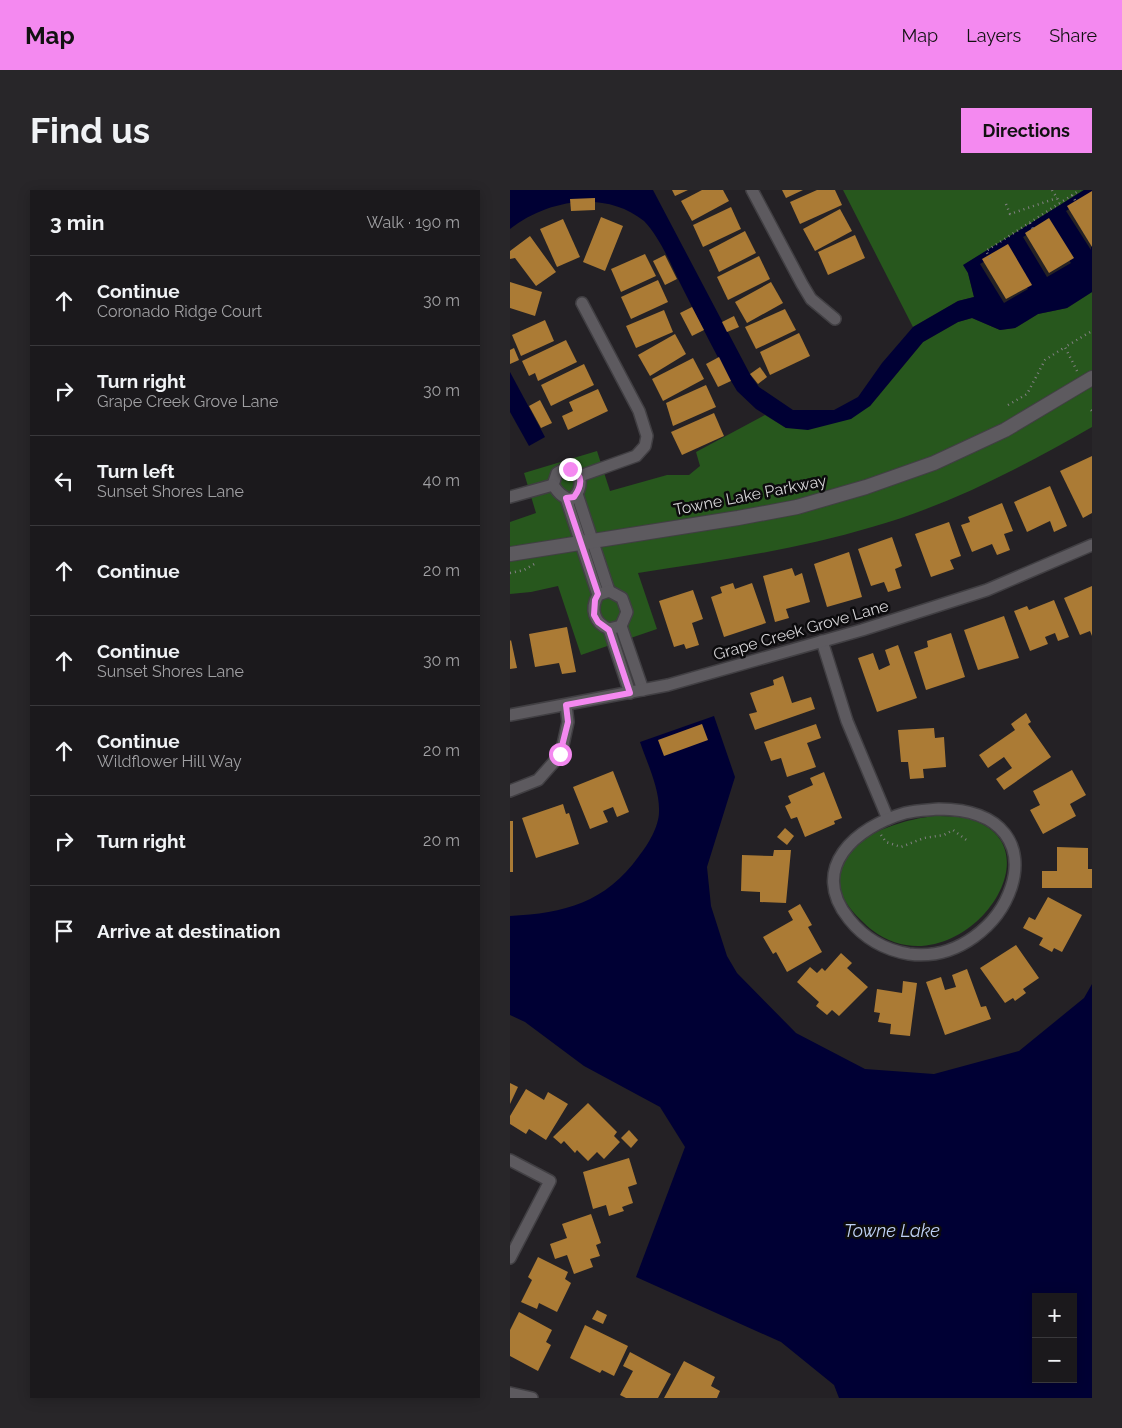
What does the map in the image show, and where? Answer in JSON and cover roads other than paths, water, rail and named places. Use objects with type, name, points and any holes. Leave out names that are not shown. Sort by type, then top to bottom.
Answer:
[{"type":"street","points":[[752,190],[811,299],[835,319]]},
{"type":"street","points":[[580,476],[621,464],[636,456],[645,446],[647,436],[642,418],[582,303]]},
{"type":"street","name":"Towne Lake Parkway","points":[[510,554],[797,507],[866,488],[934,463],[1006,430],[1085,376]]},
{"type":"street","points":[[553,484],[557,473],[564,469],[576,471],[580,476]]},
{"type":"street","points":[[572,496],[580,476]]},
{"type":"street","points":[[510,497],[553,484],[572,496],[604,593]]},
{"type":"street","name":"Grape Creek Grove Lane","points":[[510,715],[676,683],[822,641],[986,590],[1092,546]]},
{"type":"street","points":[[604,593],[622,598],[626,606],[626,619],[621,626],[609,630]]},
{"type":"street","points":[[604,593],[595,600],[594,615],[598,622],[609,630],[630,693]]},
{"type":"street","points":[[621,626],[643,690]]},
{"type":"street","points":[[822,641],[847,721],[888,819]]},
{"type":"street","points":[[510,790],[538,780],[560,754],[568,722],[566,705]]},
{"type":"street","points":[[951,809],[980,814],[1003,829],[1010,839],[1012,848],[1014,871],[1012,882],[1002,907],[983,931],[972,939],[948,950],[910,954],[882,946],[861,932],[838,902],[834,890],[833,872],[842,852],[865,831],[888,819],[906,812],[951,809]]},
{"type":"street","points":[[510,1160],[550,1181],[510,1258]]},
{"type":"street","points":[[510,1392],[532,1398]]},
{"type":"water","points":[[510,190],[653,190],[751,376],[759,387],[793,410],[834,410],[858,397],[882,363],[913,327],[958,301],[974,297],[968,273],[963,265],[1084,190],[1092,190],[1092,292],[1067,308],[1038,314],[1015,328],[1000,330],[972,318],[958,322],[923,342],[870,406],[851,419],[808,430],[786,428],[756,409],[737,391],[722,366],[656,236],[644,221],[629,211],[612,205],[595,202],[577,202],[559,205],[542,211],[510,229]]},
{"type":"water","points":[[510,372],[545,437],[529,446],[510,412]]},
{"type":"water","name":"Towne Lake","points":[[714,716],[735,777],[707,867],[711,906],[727,956],[737,973],[796,1033],[865,1069],[934,1074],[1019,1051],[1084,998],[1092,984],[1092,1398],[839,1398],[834,1385],[781,1342],[636,1277],[685,1147],[660,1107],[584,1066],[525,1022],[510,1015],[510,916],[549,912],[582,902],[598,895],[626,872],[649,841],[659,817],[659,803],[640,742]]}]
